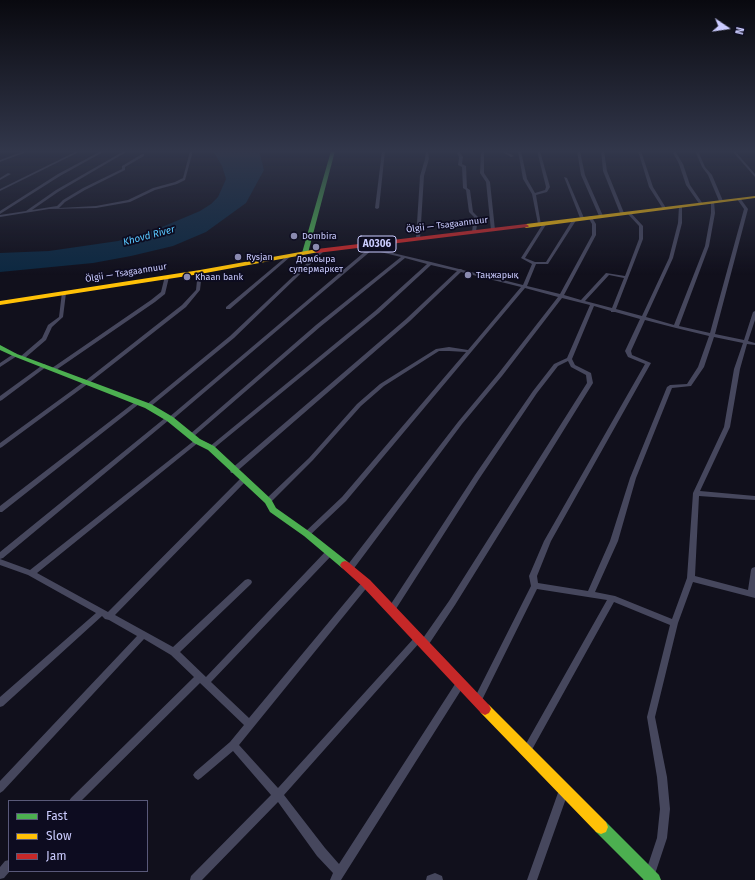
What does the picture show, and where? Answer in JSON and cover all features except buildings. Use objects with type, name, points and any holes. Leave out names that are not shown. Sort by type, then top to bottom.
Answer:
[{"type":"main road","points":[[304,253],[321,192]]},
{"type":"main road","name":"Ölgii — Tsagaannuur","points":[[0,303],[200,272],[304,253],[755,197]]},
{"type":"main road","points":[[0,347],[54,370],[148,406],[194,439],[211,448],[243,480],[268,502],[272,510],[307,534],[366,583],[460,684],[650,878]]},
{"type":"street","points":[[0,215],[34,192]]},
{"type":"street","points":[[25,213],[55,192]]},
{"type":"street","points":[[52,209],[58,207],[64,201],[79,192]]},
{"type":"street","points":[[0,215],[52,209],[96,207],[129,201],[148,192]]},
{"type":"street","points":[[376,208],[378,192]]},
{"type":"street","points":[[418,239],[421,192]]},
{"type":"street","points":[[468,192],[472,212],[476,216],[474,232]]},
{"type":"street","points":[[489,192],[493,230]]},
{"type":"street","points":[[542,192],[534,194],[543,223],[523,258],[534,264],[547,262],[582,218]]},
{"type":"street","points":[[349,569],[460,424],[561,296],[594,236],[594,224],[582,218],[571,192]]},
{"type":"street","points":[[590,192],[601,216]]},
{"type":"street","points":[[613,311],[641,239],[641,226],[625,213],[615,192]]},
{"type":"street","points":[[653,192],[664,208]]},
{"type":"street","points":[[693,192],[701,204]]},
{"type":"street","points":[[676,327],[707,246],[713,213],[717,202],[714,192]]},
{"type":"street","points":[[590,596],[614,541],[633,478],[670,387],[689,385],[701,368],[712,334],[746,209],[739,199]]},
{"type":"street","points":[[477,701],[535,586],[533,576],[548,541],[648,363],[630,356],[628,351],[671,258],[680,223],[681,206]]},
{"type":"street","points":[[360,246],[461,270],[676,327],[755,344]]},
{"type":"street","points":[[0,556],[168,419],[371,249]]},
{"type":"street","points":[[148,406],[232,337],[322,251]]},
{"type":"street","points":[[31,573],[194,439],[312,332],[404,256]]},
{"type":"street","points":[[228,308],[288,257]]},
{"type":"street","points":[[211,448],[377,312],[431,263]]},
{"type":"street","points":[[307,534],[344,499],[468,351],[524,287],[534,264]]},
{"type":"street","points":[[233,470],[408,320],[461,270]]},
{"type":"street","points":[[0,446],[87,382],[192,298],[198,290],[200,272]]},
{"type":"street","points":[[582,302],[608,274],[625,277]]},
{"type":"street","points":[[54,370],[163,293],[167,277]]},
{"type":"street","points":[[0,365],[19,356],[44,339],[50,326],[60,317],[64,293]]},
{"type":"street","points":[[391,610],[477,477],[535,392],[556,365],[569,359],[592,304]]},
{"type":"street","points":[[650,878],[662,838],[665,809],[662,777],[650,717],[674,623],[691,578],[696,493],[727,427],[737,369],[755,312]]},
{"type":"street","points":[[268,502],[311,459],[359,404],[382,385],[438,350],[449,349],[468,351]]},
{"type":"street","points":[[195,880],[278,795],[421,641],[452,603],[590,383],[589,374],[573,366],[569,359]]},
{"type":"street","points":[[0,399],[44,366]]},
{"type":"street","points":[[0,510],[137,402]]},
{"type":"street","points":[[0,703],[105,614],[243,480]]},
{"type":"street","points":[[696,493],[755,498]]},
{"type":"street","points":[[75,800],[203,680],[329,553]]},
{"type":"street","points":[[0,562],[31,573],[174,652],[250,725]]},
{"type":"street","points":[[691,578],[753,594],[755,570]]},
{"type":"street","points":[[174,652],[248,582]]},
{"type":"street","points":[[198,775],[233,745],[366,583]]},
{"type":"street","points":[[535,586],[590,596],[612,598],[674,623]]},
{"type":"street","points":[[526,752],[612,598]]},
{"type":"street","points":[[0,788],[143,635]]},
{"type":"street","points":[[233,745],[278,795],[338,876],[460,684]]},
{"type":"street","points":[[532,880],[564,790]]},
{"type":"street","points":[[0,874],[8,866]]},
{"type":"street","points":[[431,880],[435,878],[438,880]]},
{"type":"water","name":"Khovd River","points":[[220,192],[252,192],[246,203],[206,232],[173,246],[93,263],[0,272],[0,253],[49,251],[118,241],[155,230],[200,211],[211,204],[218,197]]},
{"type":"traffic: fast","points":[[305,253],[322,192]]},
{"type":"traffic: fast","points":[[0,347],[15,355],[148,406],[170,419],[197,441],[211,448],[268,501],[273,510],[307,534],[345,565]]},
{"type":"traffic: fast","points":[[601,827],[654,880]]},
{"type":"traffic: slow","points":[[526,226],[755,197]]},
{"type":"traffic: slow","points":[[0,303],[200,272],[317,251]]},
{"type":"traffic: slow","points":[[485,709],[601,827]]},
{"type":"traffic: jam","points":[[317,251],[526,226]]},
{"type":"traffic: jam","points":[[345,565],[366,583],[485,709]]},
{"type":"place","name":"Dombira","points":[[294,236]]},
{"type":"place","name":"Домбыра супермаркет","points":[[316,247]]},
{"type":"place","name":"Rysjan","points":[[238,257]]},
{"type":"place","name":"Таңжарық","points":[[468,275]]},
{"type":"place","name":"Khaan bank","points":[[187,277]]}]
